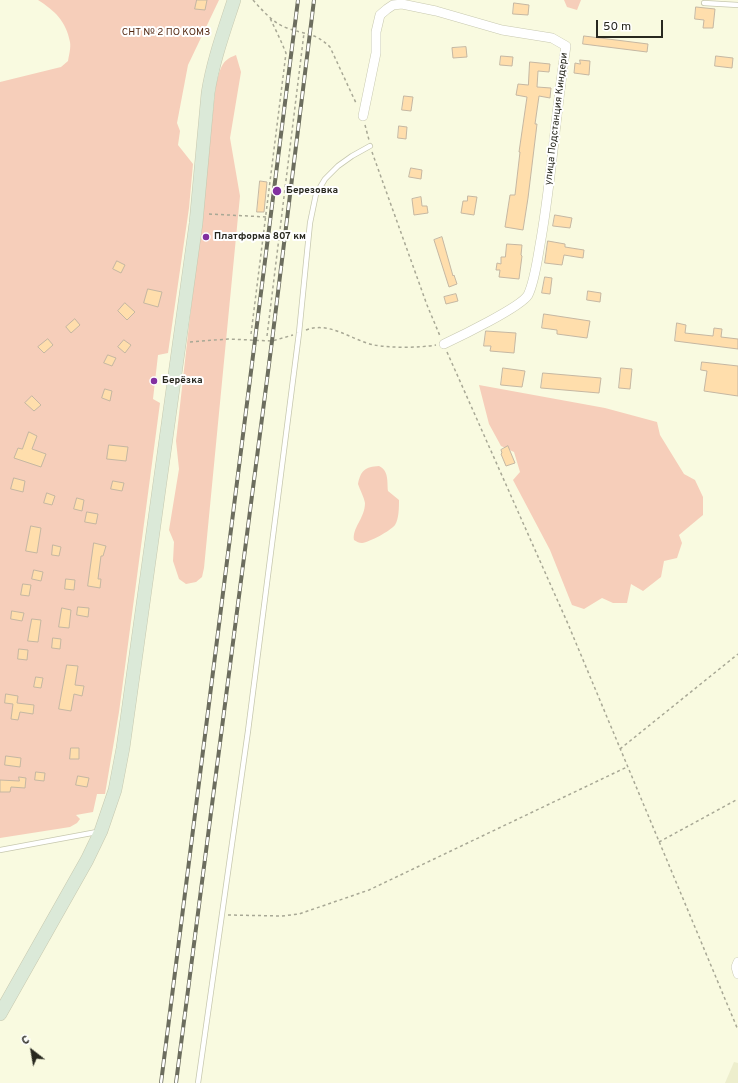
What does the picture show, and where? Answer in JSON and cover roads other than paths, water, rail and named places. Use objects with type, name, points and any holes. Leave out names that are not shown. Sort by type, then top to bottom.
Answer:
[{"type":"street","points":[[0,1014],[87,860],[101,831],[115,790],[123,748],[180,343],[197,213],[211,73],[234,0]]},
{"type":"street","name":"улица Подстанция Киндери","points":[[363,116],[376,53],[376,32],[380,15],[393,5],[402,4],[436,11],[502,30],[552,38],[566,46],[544,224],[536,268],[527,296],[510,309],[479,327],[444,344]]},
{"type":"street","points":[[738,962],[736,967],[738,974]]},
{"type":"lane","points":[[704,3],[738,5]]},
{"type":"lane","points":[[198,1083],[248,731],[299,333],[310,223],[316,194],[325,179],[338,166],[370,146]]},
{"type":"lane","points":[[0,850],[101,831]]},
{"type":"railway","points":[[161,1083],[298,0]]},
{"type":"railway","points":[[176,1083],[272,341],[314,0]]},
{"type":"place","name":"Березовка","points":[[277,191]]},
{"type":"place","name":"Платформа 807 км","points":[[206,237]]},
{"type":"place","name":"Берёзка","points":[[154,381]]},
{"type":"park label","name":"СНТ № 2 ПО КОМЗ","points":[[166,33]]}]
